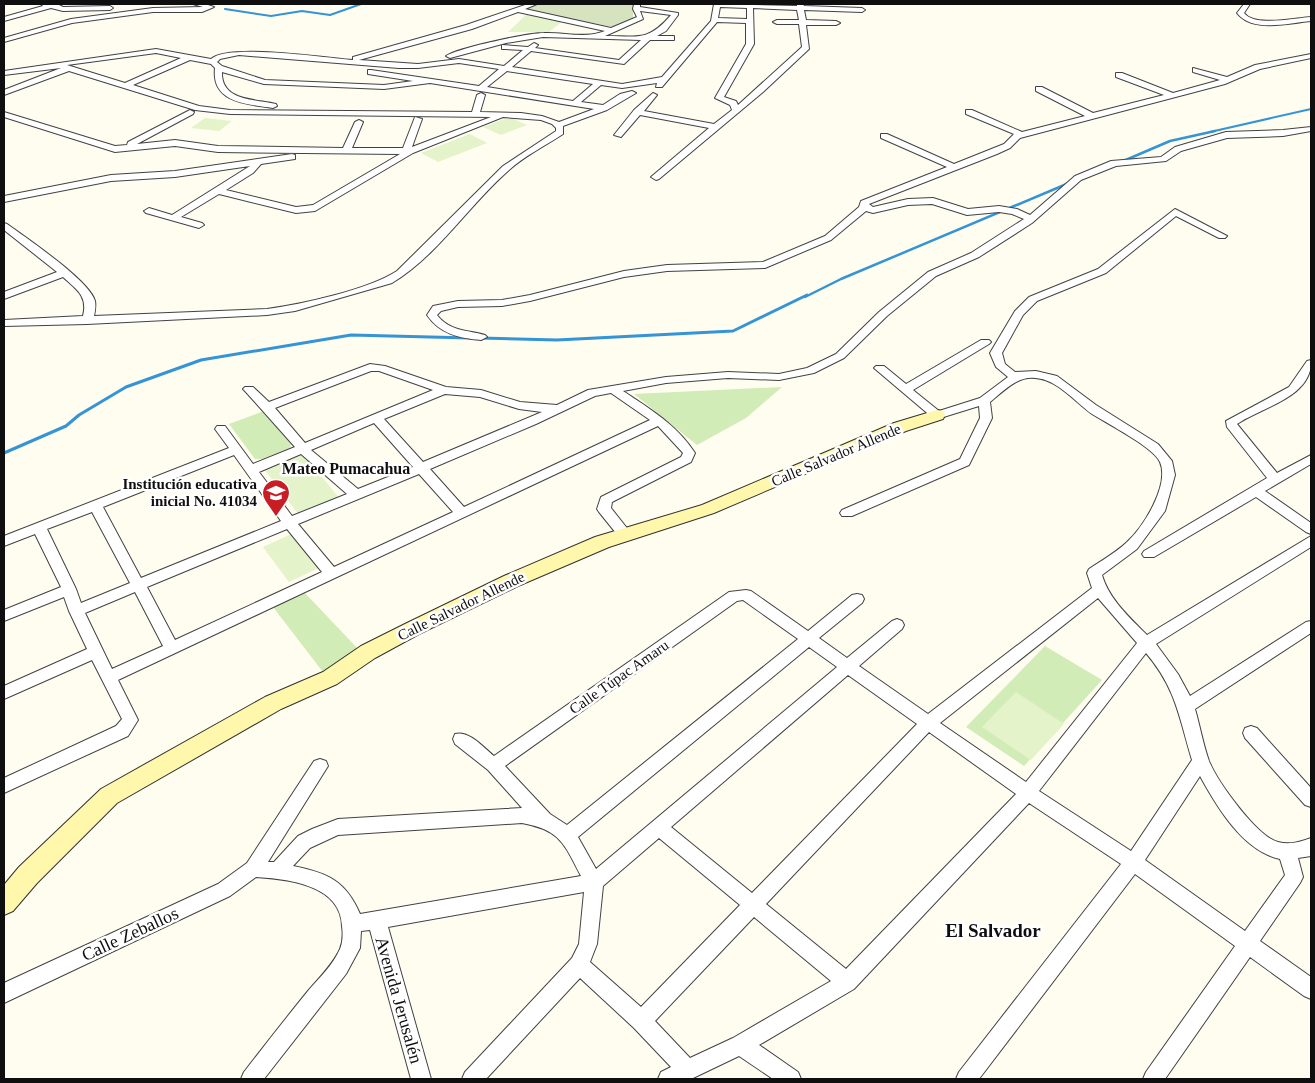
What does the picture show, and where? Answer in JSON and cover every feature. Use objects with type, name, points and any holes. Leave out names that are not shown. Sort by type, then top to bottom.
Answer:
[{"type":"street","points":[[4,19],[48,5],[60,4]]},
{"type":"street","points":[[4,40],[70,20],[152,10],[202,10],[210,7],[195,4],[88,9],[48,5]]},
{"type":"street","points":[[356,58],[469,30],[534,4]]},
{"type":"street","points":[[618,135],[715,20],[717,4],[862,10]]},
{"type":"street","points":[[1247,4],[1240,12],[1242,17],[1247,20],[1260,23],[1311,19]]},
{"type":"street","points":[[736,110],[733,103],[719,98],[742,55],[748,49],[750,5]]},
{"type":"street","points":[[518,10],[610,30],[619,29],[641,18],[637,6]]},
{"type":"street","points":[[301,113],[300,110],[258,104],[223,91],[219,85],[216,65],[218,57],[240,53],[418,66],[459,60],[508,46],[621,62],[648,38],[663,30],[676,14],[637,6]]},
{"type":"street","points":[[656,177],[736,110],[806,47],[800,6]]},
{"type":"street","points":[[715,20],[750,21]]},
{"type":"street","points":[[777,22],[836,23]]},
{"type":"street","points":[[436,27],[452,23],[469,30]]},
{"type":"street","points":[[588,44],[596,37],[608,33],[610,30]]},
{"type":"street","points":[[4,34],[13,37]]},
{"type":"street","points":[[413,34],[439,46]]},
{"type":"street","points":[[330,59],[356,58],[418,62],[458,55],[506,41],[536,36],[671,38]]},
{"type":"street","points":[[475,114],[480,92],[538,42]]},
{"type":"street","points":[[563,65],[581,50]]},
{"type":"street","points":[[4,73],[156,51],[216,65],[264,82],[384,87],[430,81]]},
{"type":"street","points":[[330,59],[345,52]]},
{"type":"street","points":[[864,208],[862,206],[864,203],[1007,146],[1017,136],[1227,80],[1258,67],[1311,56]]},
{"type":"street","points":[[125,86],[188,58]]},
{"type":"street","points":[[330,59],[336,63],[367,72],[430,81],[480,92],[604,108]]},
{"type":"street","points":[[459,60],[599,83],[630,86],[665,79]]},
{"type":"street","points":[[55,65],[198,108],[230,112],[502,114],[542,118],[558,125],[604,108],[623,96],[632,93]]},
{"type":"street","points":[[4,93],[68,68]]},
{"type":"street","points":[[1196,70],[1227,80]]},
{"type":"street","points":[[1119,75],[1172,95]]},
{"type":"street","points":[[576,104],[599,83]]},
{"type":"street","points":[[1039,89],[1092,116]]},
{"type":"street","points":[[121,149],[190,112]]},
{"type":"street","points":[[638,112],[716,127]]},
{"type":"street","points":[[969,112],[1022,135]]},
{"type":"street","points":[[408,151],[421,113]]},
{"type":"street","points":[[4,114],[121,149],[160,143],[175,143],[218,149],[408,151]]},
{"type":"street","points":[[219,192],[296,210],[315,208],[408,151],[500,117],[502,114]]},
{"type":"street","points":[[346,151],[359,122]]},
{"type":"street","points":[[4,323],[87,321],[283,310],[388,281],[401,273],[420,256],[506,168],[560,132],[558,125]]},
{"type":"street","points":[[76,611],[421,468],[592,393],[666,380],[728,375],[780,377],[810,371],[840,356],[883,314],[932,274],[974,255],[1029,221],[1078,178],[1114,163],[1163,159],[1178,150],[1226,135],[1283,133],[1311,129]]},
{"type":"street","points":[[884,136],[954,168]]},
{"type":"street","points":[[4,199],[111,178],[175,174],[257,163],[296,156],[305,151]]},
{"type":"street","points":[[175,217],[219,192],[250,171],[257,163]]},
{"type":"street","points":[[864,208],[873,210],[908,202],[933,201],[970,212],[999,209],[1014,211],[1029,218],[1029,221]]},
{"type":"street","points":[[481,337],[457,334],[434,320],[432,315],[437,308],[458,304],[502,303],[530,298],[624,274],[667,268],[697,269],[766,265],[828,238],[864,208]]},
{"type":"street","points":[[149,211],[199,225]]},
{"type":"street","points":[[1014,378],[1000,365],[996,353],[1019,312],[1033,299],[1102,271],[1175,212],[1222,236]]},
{"type":"street","points":[[4,226],[64,273],[89,297],[90,307],[87,321]]},
{"type":"street","points":[[4,295],[64,273]]},
{"type":"street","points":[[906,389],[984,342]]},
{"type":"street","points":[[1276,479],[1231,424],[1232,421],[1293,389],[1311,363]]},
{"type":"street","points":[[267,407],[370,367],[381,368],[444,390],[481,394],[528,406],[559,408]]},
{"type":"street","points":[[880,368],[937,415],[984,401],[1018,374],[1036,374],[1053,378],[1092,408],[1154,447],[1166,461],[1170,474],[1160,508],[1132,546],[1094,573],[1095,582],[1109,602],[1160,659],[1174,681],[1188,706],[1201,761],[1213,785],[1236,818],[1266,846],[1286,852],[1309,849],[1311,846]]},
{"type":"street","points":[[249,389],[303,449],[357,495]]},
{"type":"street","points":[[251,470],[444,390]]},
{"type":"street","points":[[614,390],[659,421],[689,453],[687,459],[606,500],[604,508],[625,535]]},
{"type":"street","points":[[847,513],[965,462],[986,418],[984,401]]},
{"type":"street","name":"Calle Salvador Allende","points":[[4,903],[28,875],[109,796],[273,703],[330,678],[368,652],[511,581],[602,542],[708,509],[900,427],[937,415]]},
{"type":"street","points":[[376,418],[461,512]]},
{"type":"street","points":[[110,678],[461,512],[659,421]]},
{"type":"street","points":[[221,428],[290,523],[331,573]]},
{"type":"street","points":[[4,541],[236,450]]},
{"type":"street","points":[[1149,554],[1211,519],[1255,490],[1311,459]]},
{"type":"street","points":[[1255,490],[1311,529]]},
{"type":"street","points":[[95,505],[172,648]]},
{"type":"street","points":[[4,786],[122,731],[130,720],[76,611],[69,589],[39,527]]},
{"type":"street","points":[[668,1079],[740,1045],[847,982],[1028,792],[1144,643],[1311,541]]},
{"type":"street","points":[[4,616],[69,589]]},
{"type":"street","points":[[641,1021],[928,723],[1100,589]]},
{"type":"street","name":"Calle Túpac Amaru","points":[[494,765],[734,596],[746,595],[808,640]]},
{"type":"street","points":[[568,835],[857,600]]},
{"type":"street","points":[[353,924],[594,882],[897,625]]},
{"type":"street","points":[[1188,706],[1311,626]]},
{"type":"street","points":[[808,640],[1133,862],[1311,989]]},
{"type":"street","points":[[4,693],[97,651]]},
{"type":"street","points":[[1251,733],[1311,800]]},
{"type":"street","points":[[461,739],[494,765],[544,819],[568,835],[594,882],[588,944],[579,964],[472,1079]]},
{"type":"street","points":[[966,1079],[1133,862],[1201,761]]},
{"type":"street","points":[[253,869],[320,766]]},
{"type":"street","points":[[280,869],[299,845],[312,835],[338,827],[522,815],[544,819]]},
{"type":"street","points":[[658,827],[847,982]]},
{"type":"street","points":[[1153,1079],[1294,877],[1292,865],[1286,852]]},
{"type":"street","points":[[251,1079],[335,973],[350,947],[353,924],[349,906],[338,891],[323,883],[280,869],[253,869]]},
{"type":"street","name":"Calle Zeballos","points":[[4,993],[216,894],[253,869]]},
{"type":"street","points":[[4,889],[28,875]]},
{"type":"street","name":"Avenida Jerusalén","points":[[377,921],[421,1079]]},
{"type":"street","points":[[579,964],[641,1021],[688,1070]]},
{"type":"street","points":[[740,1045],[791,1079]]},
{"type":"green space","points":[[540,4],[633,4],[633,19],[613,27],[525,10]]},
{"type":"green space","points":[[528,13],[563,21],[549,32],[508,32]]},
{"type":"green space","points":[[509,117],[527,125],[501,135],[483,127]]},
{"type":"green space","points":[[205,118],[232,121],[219,131],[191,128]]},
{"type":"green space","points":[[470,134],[487,143],[438,162],[421,153]]},
{"type":"green space","points":[[782,387],[746,418],[697,445],[634,394]]},
{"type":"green space","points":[[264,411],[291,444],[290,448],[262,459],[255,459],[229,424]]},
{"type":"green space","points":[[303,453],[339,498],[299,515],[264,469]]},
{"type":"green space","points":[[298,531],[325,565],[289,582],[263,547]]},
{"type":"green space","points":[[303,591],[361,652],[323,672],[273,607]]},
{"type":"green space","points":[[1045,646],[1102,680],[1024,766],[966,727]]},
{"type":"green space","points":[[1016,692],[1064,724],[1031,760],[982,727]]},
{"type":"waterway","points":[[225,9],[271,16],[302,11],[330,15],[361,4]]},
{"type":"waterway","points":[[1210,132],[1311,109]]},
{"type":"waterway","points":[[1121,162],[1170,141],[1215,131]]},
{"type":"waterway","points":[[805,297],[841,279],[1069,183]]},
{"type":"waterway","points":[[480,338],[557,340],[733,331],[807,295]]},
{"type":"waterway","points":[[4,453],[66,426],[79,415],[126,387],[201,360],[351,335],[470,338]]},
{"type":"place","name":"Institución educativa inicial No. 41034","points":[[276,517]]},
{"type":"district","name":"Mateo Pumacahua","points":[[346,468]]},
{"type":"district","name":"El Salvador","points":[[993,930]]}]
